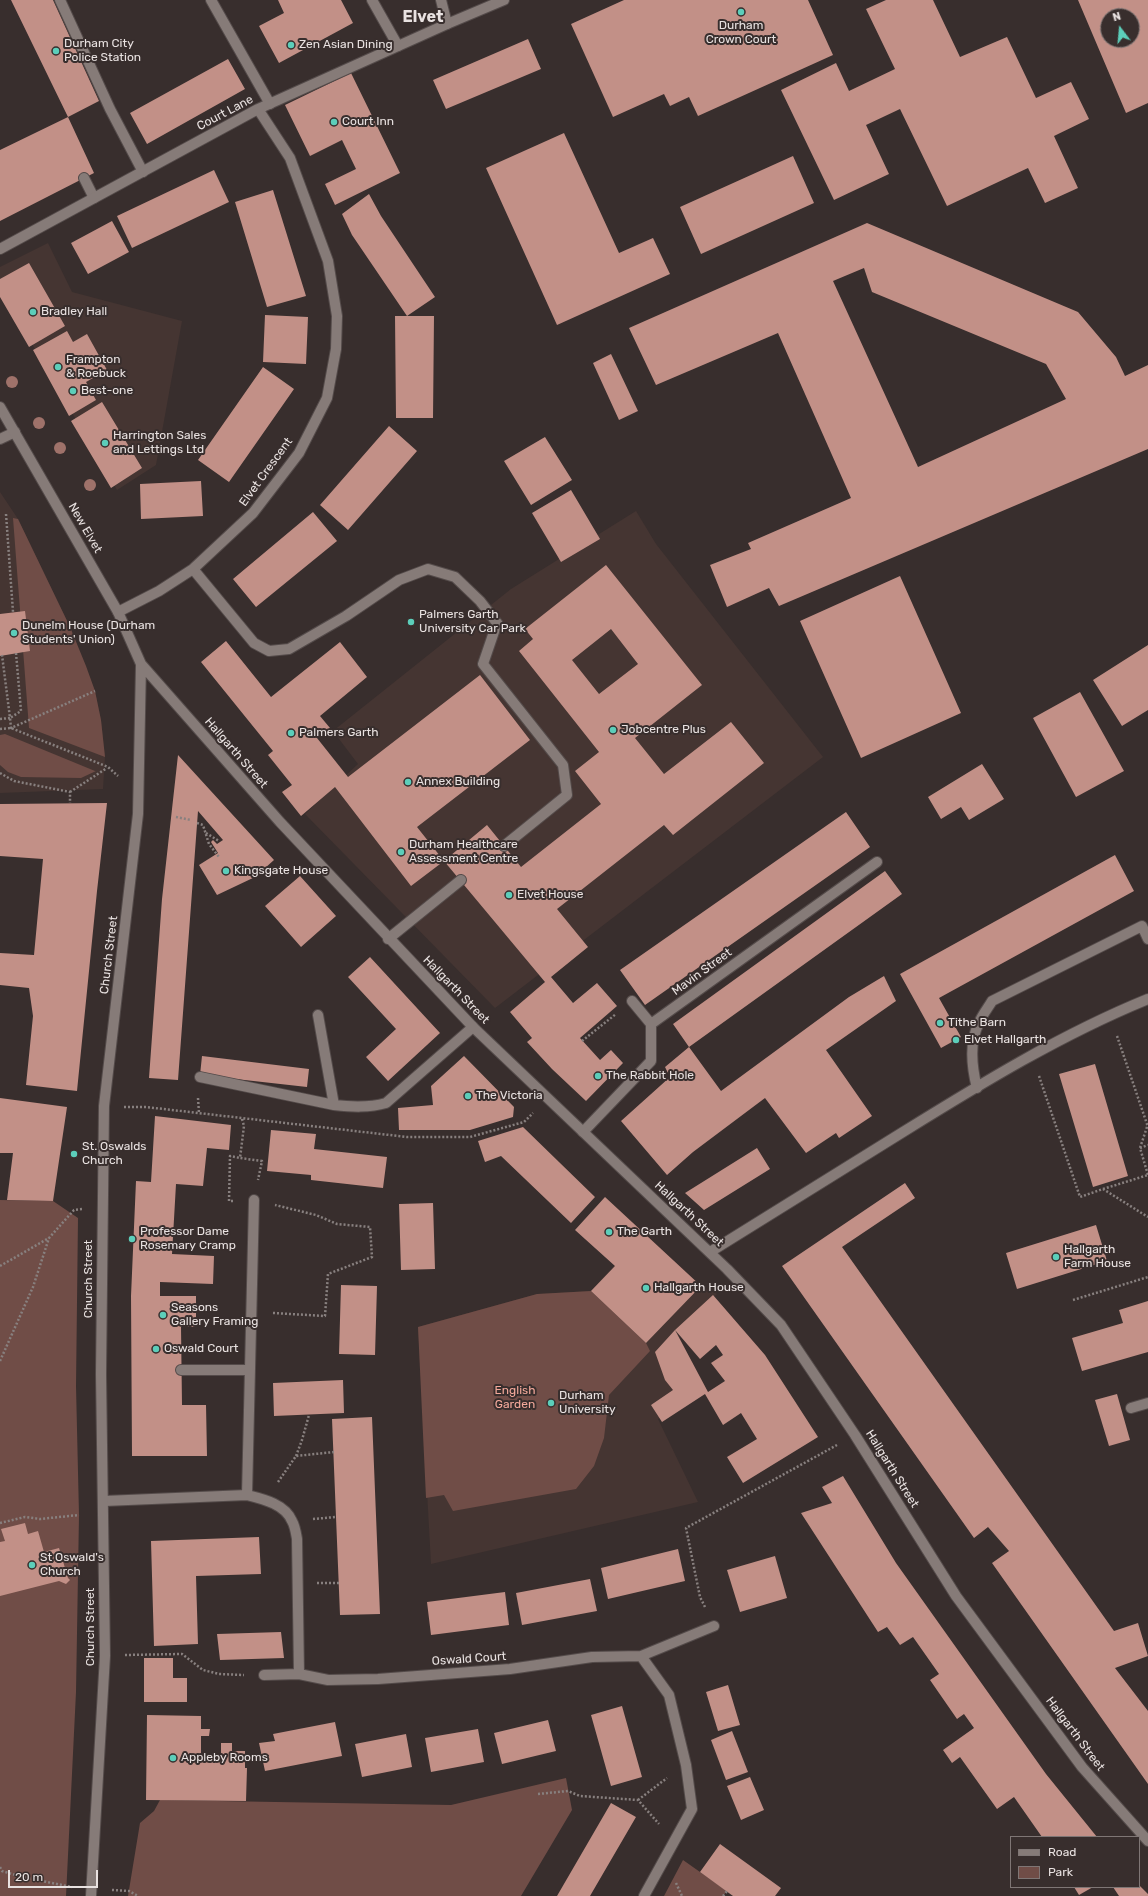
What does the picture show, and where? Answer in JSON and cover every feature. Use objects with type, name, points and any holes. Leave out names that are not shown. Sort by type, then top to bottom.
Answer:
[{"type":"street","points":[[60,0],[110,109],[142,172]]},
{"type":"street","points":[[211,0],[270,104]]},
{"type":"street","points":[[372,0],[398,46]]},
{"type":"street","points":[[441,0],[447,24]]},
{"type":"street","name":"Court Lane","points":[[0,249],[258,109],[504,0]]},
{"type":"street","name":"Elvet Crescent","points":[[118,612],[159,591],[193,569],[253,513],[298,453],[327,398],[336,349],[337,316],[328,261],[290,158],[258,109]]},
{"type":"street","points":[[84,178],[94,198]]},
{"type":"street","name":"New Elvet","points":[[0,407],[118,612],[141,664]]},
{"type":"street","points":[[0,439],[15,432]]},
{"type":"street","points":[[193,569],[254,643],[269,651],[289,648],[346,616],[399,580],[428,569],[455,577],[480,601],[497,623],[482,664],[563,765],[567,794],[504,846]]},
{"type":"street","name":"Church Street","points":[[90,1896],[105,1656],[101,1374],[104,1106],[139,794],[141,664]]},
{"type":"street","name":"Hallgarth Street","points":[[141,664],[280,822],[388,939],[473,1027],[710,1252],[781,1325],[855,1435],[956,1596],[1082,1767],[1148,1841]]},
{"type":"street","name":"Mavin Street","points":[[652,1024],[877,862]]},
{"type":"street","points":[[388,939],[461,880]]},
{"type":"street","points":[[977,1088],[973,1073],[973,1046],[978,1023],[992,1002],[1142,926],[1148,939]]},
{"type":"street","points":[[710,1252],[1033,1055],[1110,1014],[1148,999]]},
{"type":"street","points":[[583,1132],[651,1061],[652,1024],[632,1001]]},
{"type":"street","points":[[318,1015],[334,1105]]},
{"type":"street","points":[[200,1077],[334,1105],[355,1107],[377,1106],[386,1103],[473,1027]]},
{"type":"street","points":[[247,1495],[254,1200]]},
{"type":"street","points":[[181,1370],[249,1370]]},
{"type":"street","points":[[1131,1408],[1148,1403]]},
{"type":"street","points":[[104,1502],[247,1495],[262,1498],[279,1506],[292,1520],[297,1539],[299,1674]]},
{"type":"street","name":"Oswald Court","points":[[264,1676],[299,1674],[328,1680],[378,1679],[510,1669],[592,1657],[641,1656],[714,1626]]},
{"type":"street","points":[[641,1656],[668,1695],[686,1765],[692,1809],[644,1896]]},
{"type":"path","points":[[6,514],[13,612]]},
{"type":"path","points":[[0,719],[10,718],[20,711],[16,653]]},
{"type":"path","points":[[2,655],[11,728]]},
{"type":"path","points":[[0,729],[11,728],[95,690]]},
{"type":"path","points":[[11,728],[108,768],[139,794]]},
{"type":"path","points":[[0,773],[14,781],[70,792],[108,768]]},
{"type":"path","points":[[70,792],[70,803]]},
{"type":"path","points":[[176,816],[191,820]]},
{"type":"path","points":[[197,823],[203,825],[210,844],[219,857]]},
{"type":"path","points":[[205,833],[219,841]]},
{"type":"path","points":[[582,1041],[632,1001]]},
{"type":"path","points":[[1033,1055],[1080,1197],[1148,1175],[1140,1148],[1148,1127],[1110,1014]]},
{"type":"path","points":[[240,1158],[244,1126],[242,1119]]},
{"type":"path","points":[[1140,1148],[1148,1145]]},
{"type":"path","points":[[252,1312],[325,1316],[328,1274],[372,1257],[370,1227],[337,1224],[316,1215],[254,1200],[229,1201],[230,1156],[262,1161],[254,1200]]},
{"type":"path","points":[[1103,1189],[1148,1217]]},
{"type":"path","points":[[0,1266],[50,1238],[74,1210],[102,1209]]},
{"type":"path","points":[[0,1361],[33,1288],[50,1238]]},
{"type":"path","points":[[1073,1300],[1148,1277]]},
{"type":"path","points":[[262,1498],[280,1481],[296,1456],[309,1415]]},
{"type":"path","points":[[714,1626],[700,1597],[686,1528],[855,1435]]},
{"type":"path","points":[[296,1456],[334,1452]]},
{"type":"path","points":[[0,1523],[25,1517],[40,1519],[79,1515]]},
{"type":"path","points":[[105,1656],[182,1654],[204,1670],[219,1674],[264,1676]]},
{"type":"path","points":[[538,1794],[568,1791],[580,1796],[638,1800],[686,1765]]},
{"type":"path","points":[[638,1800],[674,1841]]},
{"type":"path","points":[[0,1868],[1,1871],[66,1887]]},
{"type":"path","points":[[129,1891],[138,1896]]},
{"type":"path","points":[[723,1896],[727,1891]]},
{"type":"shaded area","points":[[48,243],[72,292],[182,321],[156,465],[117,490],[0,289],[0,267]]},
{"type":"shaded area","points":[[0,492],[18,519],[70,627],[95,691],[101,720],[105,757],[103,789],[0,793]]},
{"type":"shaded area","points":[[636,511],[656,544],[823,757],[495,1008],[305,814],[358,764],[333,731],[511,589]]},
{"type":"shaded area","name":"Durham University","points":[[644,1233],[701,1286],[717,1294],[677,1332],[703,1387],[658,1419],[698,1502],[431,1564],[418,1327],[537,1294],[591,1291]]},
{"type":"green space","points":[[13,518],[18,519],[70,627],[86,666],[95,691],[101,720],[105,757],[29,728]]},
{"type":"green space","points":[[5,734],[96,771],[81,778],[21,777],[8,772],[0,765],[0,735]]},
{"type":"green space","points":[[0,1200],[53,1201],[78,1218],[76,1386],[79,1515],[76,1692],[66,1896],[0,1896]]},
{"type":"green space","name":"English Garden","points":[[591,1291],[646,1343],[650,1351],[609,1395],[604,1438],[594,1466],[576,1489],[453,1511],[444,1495],[426,1498],[418,1327],[537,1294]]},
{"type":"green space","points":[[566,1778],[572,1810],[521,1896],[128,1896],[140,1823],[154,1811],[160,1800],[451,1805]]},
{"type":"green space","points":[[683,1860],[727,1891],[723,1896],[664,1896]]},
{"type":"building","name":"Durham City Police Station","points":[[11,0],[53,0],[99,101],[68,117]]},
{"type":"building","name":"Zen Asian Dining","points":[[278,0],[341,0],[353,23],[279,63],[259,26],[284,13]]},
{"type":"building","points":[[624,0],[808,0],[833,55],[698,116],[689,97],[670,106],[664,94],[613,117],[571,24]]},
{"type":"building","points":[[886,0],[933,0],[960,57],[1007,37],[1036,98],[1071,82],[1089,119],[1054,136],[1078,188],[1045,203],[1028,168],[947,206],[900,109],[866,125],[889,174],[834,200],[781,90],[836,63],[849,91],[895,69],[866,9]]},
{"type":"building","points":[[1078,0],[1148,0],[1148,103],[1126,113]]},
{"type":"building","points":[[528,39],[541,69],[446,109],[433,80]]},
{"type":"building","points":[[228,59],[245,89],[147,144],[130,113]]},
{"type":"building","name":"Court Inn","points":[[351,73],[400,173],[335,205],[325,184],[356,169],[342,140],[310,156],[285,105]]},
{"type":"building","points":[[68,117],[94,173],[0,221],[0,150]]},
{"type":"building","points":[[564,133],[619,253],[653,238],[670,274],[557,325],[486,168]]},
{"type":"building","points":[[793,156],[814,203],[701,254],[680,207]]},
{"type":"building","points":[[214,170],[229,202],[132,248],[117,216]]},
{"type":"building","points":[[273,190],[306,296],[267,307],[235,202]]},
{"type":"building","points":[[369,194],[381,216],[435,297],[407,316],[352,235],[342,214]]},
{"type":"building","points":[[112,221],[129,252],[88,274],[71,243]]},
{"type":"building","points":[[867,223],[1078,312],[1116,357],[1125,376],[1148,365],[1148,449],[779,606],[769,588],[727,607],[710,565],[751,549],[748,543],[851,498],[778,333],[656,385],[629,328]],"holes":[[[864,268],[872,292],[1046,364],[1066,399],[918,467],[833,281]]]},
{"type":"building","name":"Bradley Hall","points":[[29,263],[65,326],[29,347],[0,297],[0,279]]},
{"type":"building","points":[[265,315],[308,317],[306,364],[263,362]]},
{"type":"building","points":[[395,316],[434,316],[433,418],[396,418]]},
{"type":"building","points":[[67,331],[73,342],[87,334],[107,370],[86,382],[96,400],[69,416],[33,350]]},
{"type":"building","points":[[611,354],[638,411],[619,420],[593,363]]},
{"type":"building","points":[[263,367],[294,389],[229,482],[198,460]]},
{"type":"building","points":[[102,402],[142,468],[111,488],[71,421]]},
{"type":"building","points":[[389,426],[417,451],[348,530],[320,505]]},
{"type":"building","points":[[545,437],[572,480],[531,505],[504,461]]},
{"type":"building","points":[[201,481],[203,516],[141,519],[140,484]]},
{"type":"building","points":[[571,490],[600,539],[561,562],[532,513]]},
{"type":"building","points":[[313,512],[337,541],[256,607],[233,579]]},
{"type":"building","name":"Jobcentre Plus","points":[[606,565],[702,685],[635,738],[664,774],[731,722],[764,763],[673,835],[664,825],[557,909],[588,947],[551,977],[573,1003],[597,983],[617,1006],[580,1038],[600,1060],[611,1050],[623,1063],[586,1101],[552,1069],[527,1042],[532,1038],[510,1012],[545,982],[444,861],[487,825],[521,867],[601,804],[575,771],[599,752],[519,651],[533,639],[525,629]],"holes":[[[611,629],[638,664],[599,694],[572,660]]]},
{"type":"building","points":[[900,576],[961,713],[861,758],[800,621]]},
{"type":"building","name":"Dunelm House (Durham Students' Union)","points":[[25,611],[30,651],[0,656],[0,614]]},
{"type":"building","points":[[226,641],[271,697],[340,642],[367,677],[320,716],[330,728],[317,738],[348,777],[480,675],[530,740],[417,827],[444,861],[411,886],[335,787],[301,816],[282,792],[292,785],[268,755],[273,751],[201,662]]},
{"type":"building","points":[[1148,645],[1148,710],[1122,726],[1093,680]]},
{"type":"building","points":[[1080,692],[1124,771],[1076,797],[1033,718]]},
{"type":"building","points":[[178,755],[274,860],[255,877],[217,895],[199,865],[218,853],[211,842],[213,840],[217,844],[223,840],[198,811],[178,1080],[149,1078],[162,899]]},
{"type":"building","points":[[982,764],[1004,799],[969,820],[961,807],[941,819],[928,797]]},
{"type":"building","points":[[107,803],[77,1091],[26,1085],[33,1016],[29,988],[0,985],[0,953],[34,955],[43,859],[0,856],[0,804]]},
{"type":"building","points":[[846,812],[870,847],[645,1005],[620,970]]},
{"type":"building","points":[[1115,855],[1134,891],[939,998],[961,1037],[941,1048],[900,974]]},
{"type":"building","points":[[885,871],[902,894],[689,1047],[673,1024]]},
{"type":"building","points":[[300,876],[336,916],[301,947],[265,906]]},
{"type":"building","points":[[370,957],[440,1033],[388,1081],[366,1057],[396,1029],[348,977]]},
{"type":"building","points":[[884,976],[896,1001],[826,1050],[872,1116],[839,1138],[836,1133],[806,1153],[765,1098],[693,1152],[667,1175],[621,1121],[670,1077],[665,1067],[689,1047],[721,1091],[849,997]]},
{"type":"building","points":[[202,1056],[309,1069],[307,1087],[200,1075]]},
{"type":"building","name":"The Victoria","points":[[464,1056],[514,1107],[513,1117],[470,1130],[399,1130],[398,1108],[433,1105],[431,1086]]},
{"type":"building","points":[[1095,1064],[1128,1176],[1093,1187],[1059,1074]]},
{"type":"building","points":[[0,1098],[67,1107],[53,1201],[7,1200],[13,1153],[0,1153]]},
{"type":"building","points":[[155,1116],[231,1125],[229,1150],[207,1148],[203,1186],[176,1184],[172,1254],[214,1256],[213,1284],[160,1282],[160,1296],[196,1296],[196,1327],[181,1327],[182,1405],[206,1405],[207,1456],[132,1456],[131,1296],[136,1181],[151,1182]]},
{"type":"building","points":[[523,1127],[595,1197],[571,1223],[501,1156],[485,1162],[478,1141]]},
{"type":"building","points":[[271,1130],[316,1134],[314,1149],[387,1157],[383,1188],[311,1180],[311,1175],[267,1171]]},
{"type":"building","points":[[757,1148],[770,1169],[704,1210],[685,1193]]},
{"type":"building","points":[[905,1183],[915,1198],[842,1247],[1114,1631],[1138,1623],[1148,1656],[1115,1668],[1148,1711],[1148,1784],[992,1563],[1009,1551],[988,1527],[974,1538],[782,1266]]},
{"type":"building","name":"Hallgarth House","points":[[605,1197],[701,1286],[646,1343],[591,1291],[615,1266],[575,1230]]},
{"type":"building","points":[[433,1203],[435,1269],[401,1270],[399,1204]]},
{"type":"building","name":"Hallgarth Farm House","points":[[1096,1225],[1107,1261],[1017,1289],[1006,1253]]},
{"type":"building","points":[[341,1285],[377,1286],[375,1355],[339,1354]]},
{"type":"building","points":[[713,1295],[765,1355],[818,1437],[743,1483],[727,1457],[757,1439],[741,1413],[723,1425],[705,1394],[662,1422],[651,1405],[673,1390],[665,1380],[655,1352],[675,1330]],"holes":[[[675,1330],[700,1359],[716,1345],[723,1355],[711,1363],[725,1381],[708,1392]]]},
{"type":"building","points":[[1148,1301],[1148,1352],[1082,1371],[1072,1338],[1123,1323],[1119,1310]]},
{"type":"building","points":[[343,1380],[344,1413],[274,1416],[273,1383]]},
{"type":"building","points":[[1117,1394],[1130,1440],[1109,1446],[1095,1400]]},
{"type":"building","points":[[372,1417],[380,1614],[340,1615],[332,1419]]},
{"type":"building","points":[[843,1476],[896,1563],[1046,1774],[1096,1836],[1041,1836],[1014,1797],[997,1809],[960,1757],[952,1763],[943,1750],[974,1728],[964,1714],[957,1719],[930,1680],[939,1674],[913,1637],[900,1645],[887,1627],[878,1632],[801,1513],[832,1503],[822,1487]]},
{"type":"building","name":"St Oswald's Church","points":[[25,1523],[28,1534],[38,1531],[44,1552],[59,1548],[68,1578],[70,1580],[66,1584],[59,1581],[0,1596],[0,1542],[5,1541],[1,1529]]},
{"type":"building","points":[[259,1537],[261,1574],[196,1576],[198,1644],[154,1646],[151,1541]]},
{"type":"building","points":[[678,1549],[685,1581],[608,1599],[601,1568]]},
{"type":"building","points":[[775,1556],[787,1598],[740,1612],[727,1570]]},
{"type":"building","points":[[590,1579],[597,1611],[522,1625],[516,1593]]},
{"type":"building","points":[[505,1592],[509,1625],[431,1635],[427,1602]]},
{"type":"building","points":[[281,1632],[284,1658],[220,1660],[217,1634]]},
{"type":"building","points":[[144,1658],[173,1658],[173,1678],[187,1678],[187,1702],[144,1702]]},
{"type":"building","points":[[728,1685],[740,1725],[718,1731],[706,1692]]},
{"type":"building","points":[[622,1706],[642,1777],[611,1786],[591,1715]]},
{"type":"building","name":"Appleby Rooms","points":[[147,1715],[201,1716],[201,1729],[210,1729],[209,1736],[201,1736],[201,1758],[221,1759],[221,1743],[232,1743],[232,1751],[245,1751],[245,1768],[247,1768],[246,1801],[146,1800]]},
{"type":"building","points":[[548,1720],[556,1751],[502,1764],[494,1733]]},
{"type":"building","points":[[335,1722],[342,1756],[265,1771],[259,1743],[275,1741],[273,1734]]},
{"type":"building","points":[[478,1729],[484,1762],[431,1772],[425,1738]]},
{"type":"building","points":[[732,1731],[748,1772],[726,1780],[711,1740]]},
{"type":"building","points":[[406,1734],[412,1767],[362,1777],[355,1744]]},
{"type":"building","points":[[750,1777],[764,1810],[741,1820],[727,1786]]},
{"type":"building","points":[[611,1803],[636,1817],[590,1896],[557,1896]]},
{"type":"building","points":[[720,1844],[781,1888],[775,1896],[733,1896],[700,1872]]},
{"type":"building","points":[[1140,1886],[1148,1894],[1148,1896],[1119,1896],[1114,1888],[1140,1888]]},
{"type":"building","points":[[1075,1888],[1091,1888],[1079,1895]]},
{"type":"place","name":"Durham Crown Court","points":[[741,12]]},
{"type":"place","name":"Zen Asian Dining","points":[[291,45]]},
{"type":"place","name":"Durham City Police Station","points":[[56,51]]},
{"type":"place","name":"Court Inn","points":[[334,122]]},
{"type":"place","name":"Bradley Hall","points":[[33,312]]},
{"type":"place","name":"Frampton & Roebuck","points":[[58,367]]},
{"type":"place","name":"Best-one","points":[[73,391]]},
{"type":"place","name":"Harrington Sales and Lettings Ltd","points":[[105,443]]},
{"type":"place","name":"Palmers Garth University Car Park","points":[[411,622]]},
{"type":"place","name":"Dunelm House (Durham Students' Union)","points":[[14,633]]},
{"type":"place","name":"Jobcentre Plus","points":[[613,730]]},
{"type":"place","name":"Palmers Garth","points":[[291,733]]},
{"type":"place","name":"Annex Building","points":[[408,782]]},
{"type":"place","name":"Durham Healthcare Assessment Centre","points":[[401,852]]},
{"type":"place","name":"Kingsgate House","points":[[226,871]]},
{"type":"place","name":"Elvet House","points":[[509,895]]},
{"type":"place","name":"Tithe Barn","points":[[940,1023]]},
{"type":"place","name":"Elvet Hallgarth","points":[[956,1040]]},
{"type":"place","name":"The Rabbit Hole","points":[[598,1076]]},
{"type":"place","name":"The Victoria","points":[[468,1096]]},
{"type":"place","name":"St. Oswalds Church","points":[[74,1154]]},
{"type":"place","name":"The Garth","points":[[609,1232]]},
{"type":"place","name":"Professor Dame Rosemary Cramp","points":[[132,1239]]},
{"type":"place","name":"Hallgarth Farm House","points":[[1056,1257]]},
{"type":"place","name":"Hallgarth House","points":[[646,1288]]},
{"type":"place","name":"Seasons Gallery Framing","points":[[163,1315]]},
{"type":"place","name":"Oswald Court","points":[[156,1349]]},
{"type":"place","name":"Durham University","points":[[551,1403]]},
{"type":"place","name":"St Oswald's Church","points":[[32,1565]]},
{"type":"place","name":"Appleby Rooms","points":[[173,1758]]},
{"type":"district","name":"Elvet","points":[[423,17]]}]
